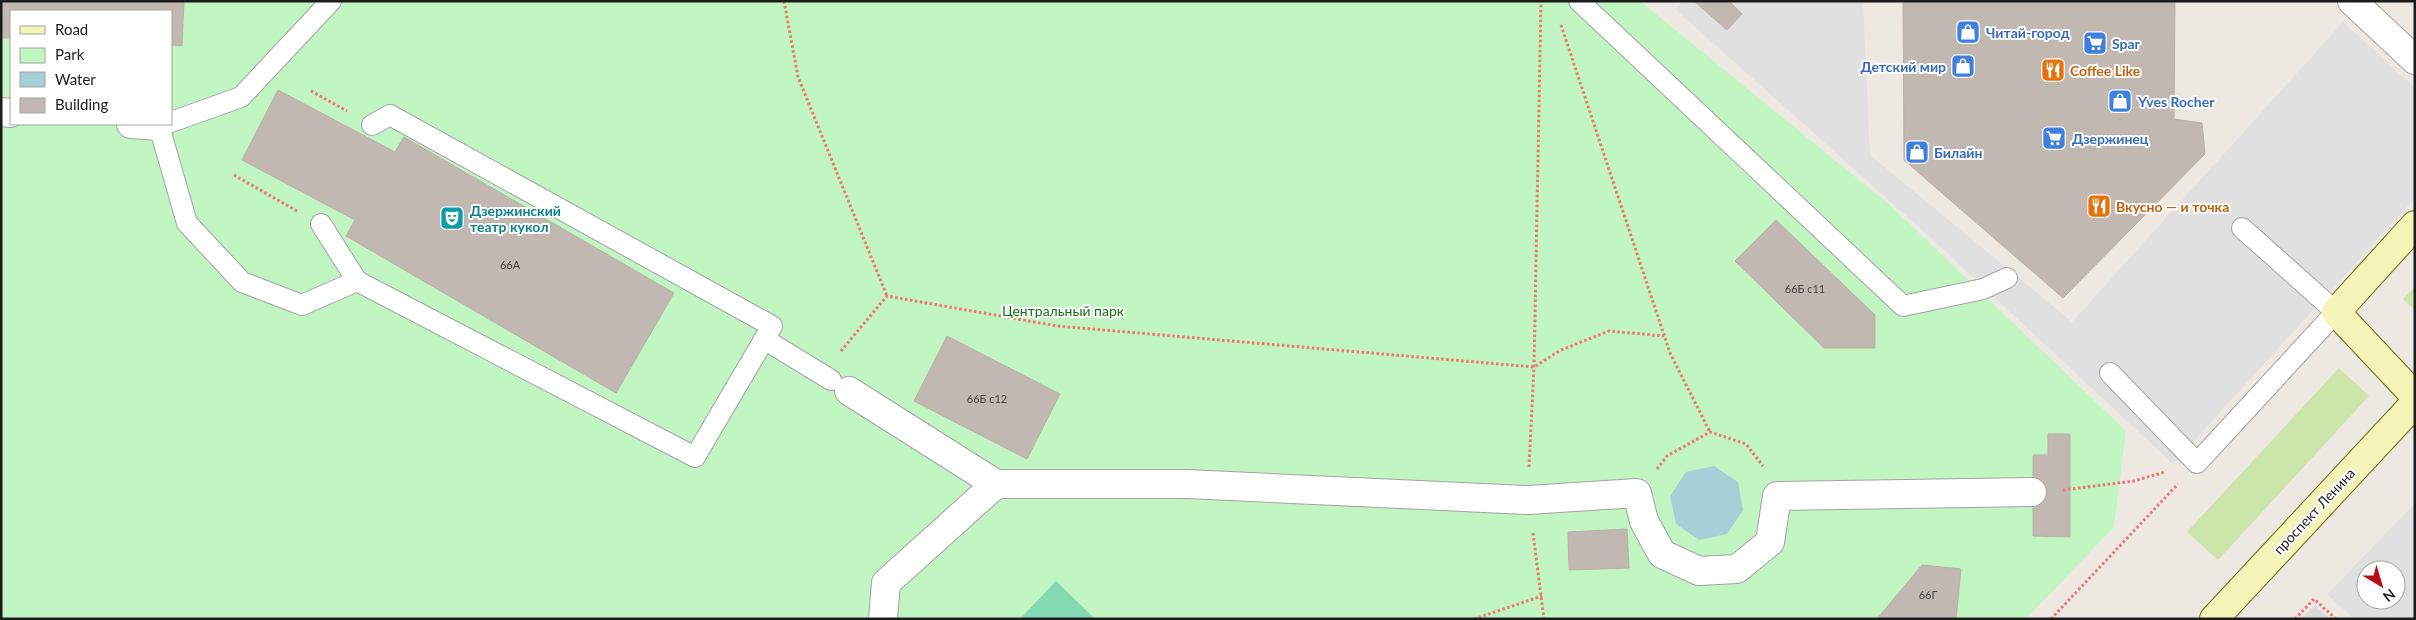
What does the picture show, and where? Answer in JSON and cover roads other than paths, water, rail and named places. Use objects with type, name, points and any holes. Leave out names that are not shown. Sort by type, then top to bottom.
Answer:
[{"type":"main road","points":[[2415,225],[2336,312],[2415,396]]},
{"type":"main road","name":"проспект Ленина","points":[[2214,619],[2415,403]]},
{"type":"street","points":[[2352,1],[2415,60]]},
{"type":"street","points":[[834,382],[996,484],[1187,484],[1528,500],[1637,493],[1644,520],[1662,554],[1699,571],[1737,569],[1770,542],[1777,496],[2032,492]]},
{"type":"street","points":[[883,619],[886,583],[996,484]]},
{"type":"lane","points":[[172,122],[241,97],[331,1]]},
{"type":"lane","points":[[1579,1],[1903,306],[1983,289],[2008,278]]},
{"type":"lane","points":[[321,224],[357,280],[695,457],[772,326],[390,115],[372,125]]},
{"type":"lane","points":[[165,125],[187,223],[242,282],[302,305],[357,280]]},
{"type":"lane","points":[[2110,373],[2197,463],[2336,312],[2242,228]]},
{"type":"lane","points":[[764,339],[834,382]]},
{"type":"water","points":[[1714,466],[1738,482],[1743,510],[1727,534],[1699,540],[1676,524],[1670,496],[1686,472]]},
{"type":"place","name":"Читай-город","points":[[1968,32]]},
{"type":"place","name":"Spar","points":[[2095,43]]},
{"type":"place","name":"Детский мир","points":[[1963,66]]},
{"type":"place","name":"Coffee Like","points":[[2053,70]]},
{"type":"place","name":"Yves Rocher","points":[[2120,101]]},
{"type":"place","name":"Дзержинец","points":[[2054,138]]},
{"type":"place","name":"Билайн","points":[[1917,152]]},
{"type":"place","name":"Вкусно — и точка","points":[[2099,206]]},
{"type":"place","name":"Дзержинский театр кукол","points":[[452,218]]},
{"type":"park label","name":"Центральный парк","points":[[1063,310]]}]
